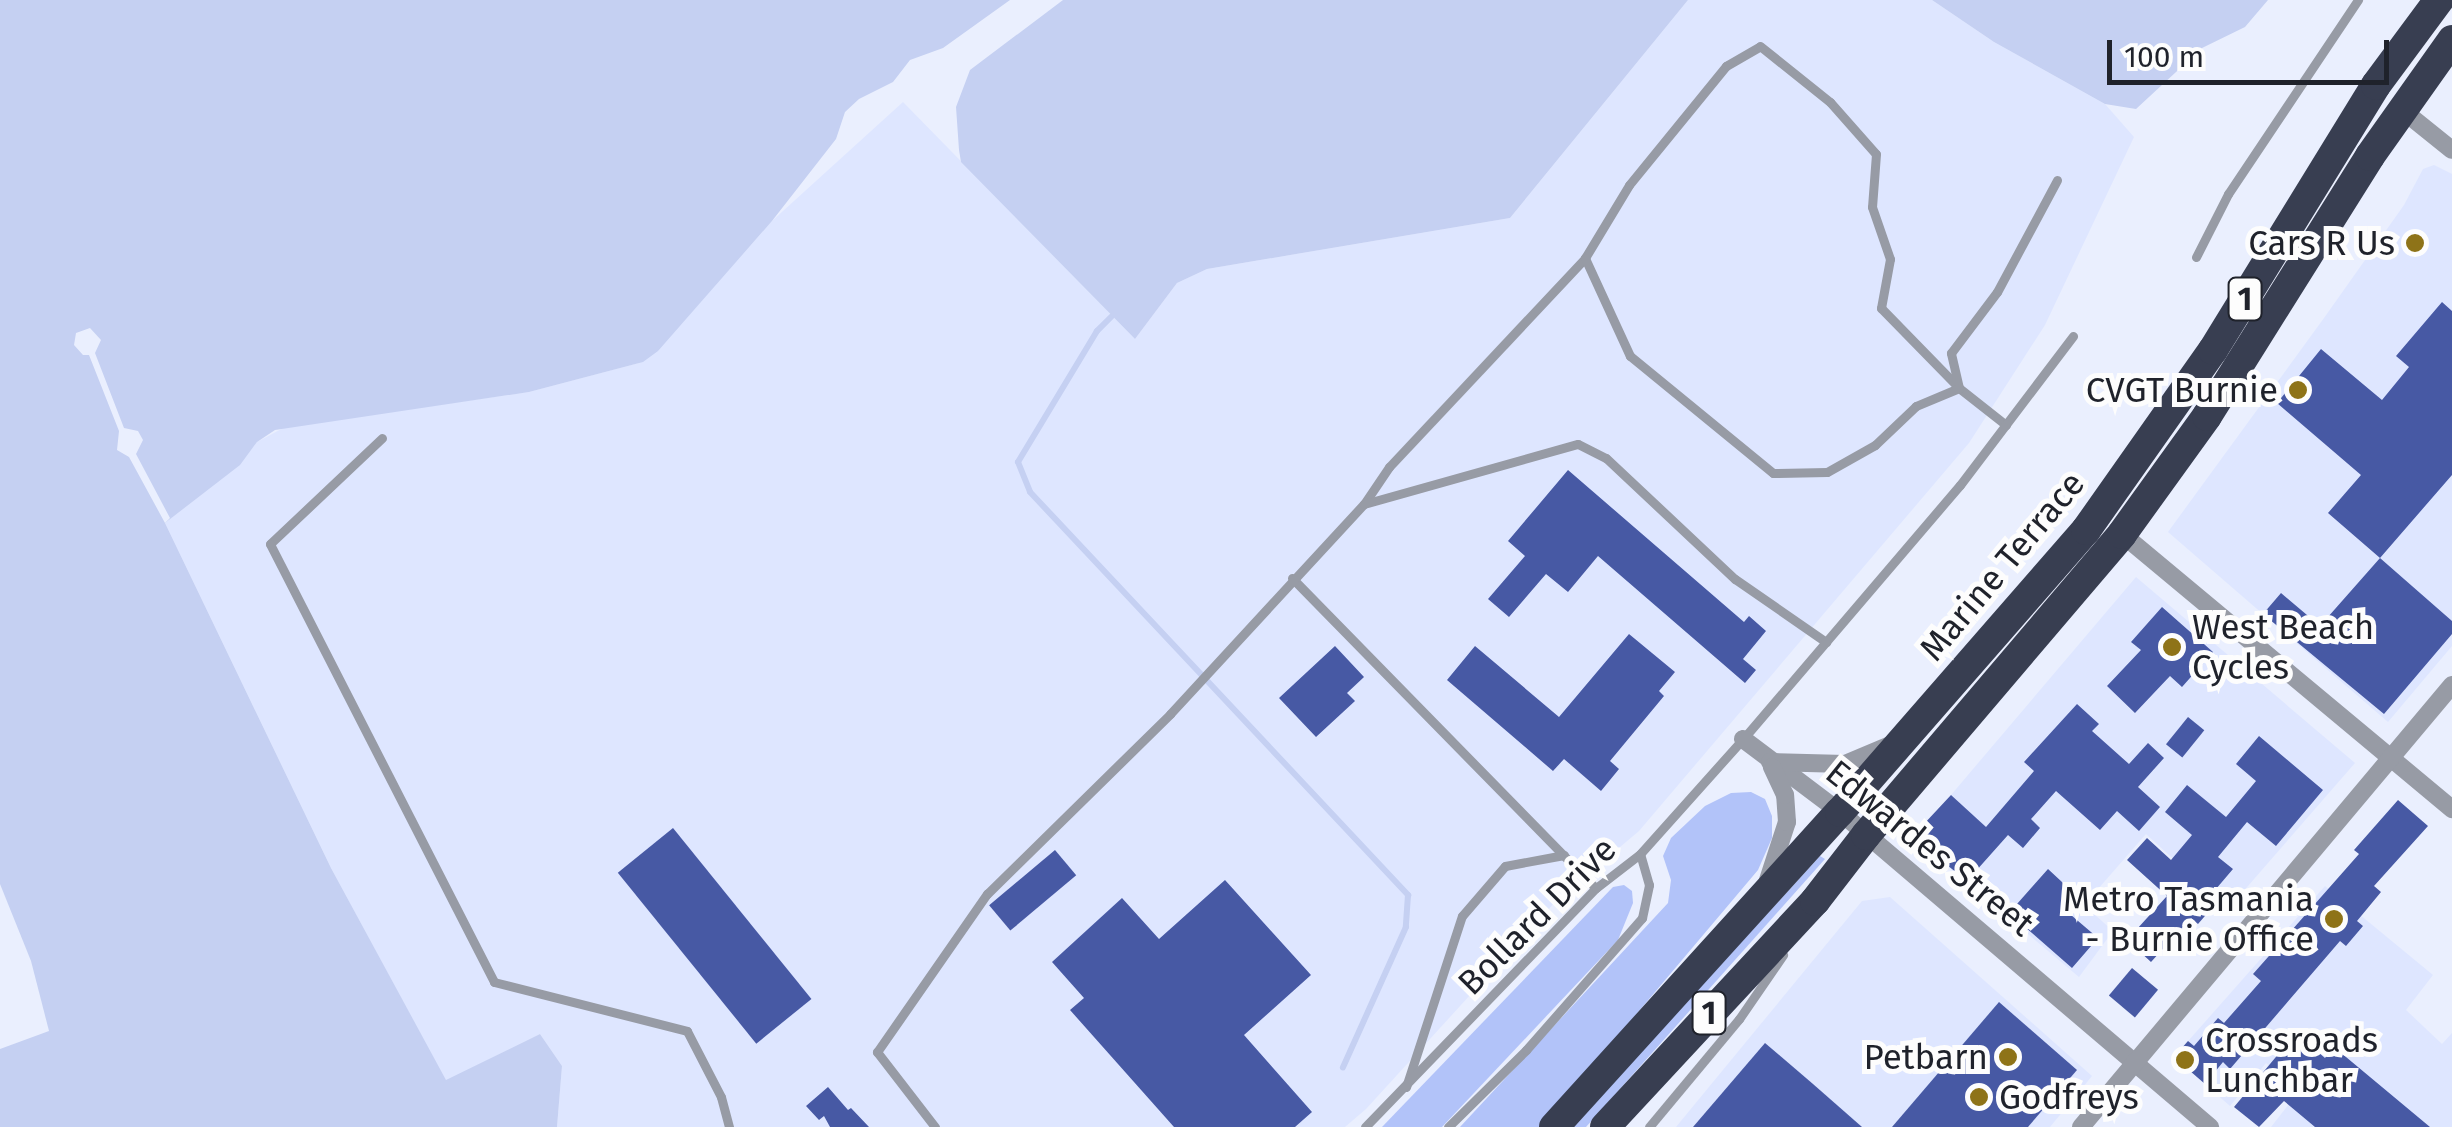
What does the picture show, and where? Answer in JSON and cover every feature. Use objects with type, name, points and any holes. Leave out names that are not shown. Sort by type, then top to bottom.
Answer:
[{"type":"highway","name":"Marine Terrace","points":[[1554,1127],[1840,812],[2086,530],[2213,350],[2376,86],[2439,0]]},
{"type":"highway","name":"Marine Terrace","points":[[1604,1127],[1815,901],[1866,834],[2122,534],[2207,416],[2401,109],[2452,40]]},
{"type":"street","points":[[2401,109],[2452,150]]},
{"type":"street","points":[[2122,534],[2452,809]]},
{"type":"street","points":[[2081,1127],[2452,686]]},
{"type":"street","points":[[1746,916],[1771,874],[1787,822],[1786,795],[1770,762],[1846,764],[1905,738]]},
{"type":"street","name":"Edwardes Street","points":[[1743,739],[1840,812],[2210,1127]]},
{"type":"lane","points":[[2196,257],[2228,194],[2358,0]]},
{"type":"lane","points":[[935,1127],[877,1052],[986,894],[1236,644],[1292,578],[1364,504],[1389,467],[1585,258],[1629,185],[1726,66],[1760,46],[1830,102],[1876,154],[1872,207],[1890,259],[1882,308],[1960,388],[2006,425]]},
{"type":"lane","points":[[1960,388],[1952,353],[1996,292],[2056,180]]},
{"type":"lane","points":[[1585,258],[1630,356],[1773,473],[1827,472],[1875,445],[1916,406],[1960,388]]},
{"type":"lane","name":"Bollard Drive","points":[[1365,1127],[1596,888],[1640,854],[1743,739],[2006,425],[2073,336]]},
{"type":"lane","points":[[382,438],[270,544],[494,982],[687,1030],[721,1097],[728,1127]]},
{"type":"lane","points":[[1364,504],[1578,444],[1606,458],[1735,579],[1826,642]]},
{"type":"lane","points":[[1292,578],[1596,888]]},
{"type":"lane","points":[[1448,1127],[1526,1050],[1642,918],[1649,884],[1640,854]]},
{"type":"lane","points":[[1405,1089],[1462,916],[1506,866],[1564,855]]},
{"type":"lane","points":[[1649,1127],[1747,1008],[1815,901]]},
{"type":"shaded area","points":[[0,0],[1010,0],[943,48],[910,60],[893,82],[859,99],[845,112],[836,139],[772,221],[658,351],[643,362],[529,392],[275,430],[257,442],[240,465],[165,523],[331,868],[446,1080],[540,1034],[562,1066],[557,1127],[0,1127]]},
{"type":"shaded area","points":[[1063,0],[1688,0],[1510,218],[1207,269],[1177,283],[1135,339],[961,162],[956,107],[970,70]]},
{"type":"shaded area","points":[[1688,0],[1932,0],[1994,42],[2105,104],[2134,137],[2045,325],[1969,443],[1639,831],[1556,901],[1366,1109],[1345,1127],[557,1127],[562,1066],[540,1034],[446,1081],[331,868],[165,523],[239,465],[257,442],[287,426],[529,392],[639,363],[683,322],[772,221],[903,102],[1135,339],[1177,283],[1207,269],[1510,218]]},
{"type":"shaded area","points":[[1932,0],[2268,0],[2245,27],[2202,48],[2136,109],[2105,104],[1994,42]]},
{"type":"shaded area","points":[[2434,165],[2452,174],[2452,646],[2388,722],[2168,532],[2404,205],[2423,169]]},
{"type":"shaded area","points":[[2136,577],[2355,763],[2228,909],[2146,834],[2084,905],[2113,931],[2079,977],[1927,849],[1951,795]]},
{"type":"shaded area","points":[[1751,792],[1765,799],[1772,816],[1772,838],[1758,870],[1541,1127],[1460,1127],[1668,903],[1671,880],[1663,856],[1671,838],[1705,806],[1731,793]]},
{"type":"shaded area","points":[[1820,856],[1825,859],[1586,1127],[1572,1127]]},
{"type":"shaded area","points":[[1624,885],[1632,891],[1633,903],[1618,940],[1442,1127],[1382,1127],[1613,887]]},
{"type":"shaded area","points":[[2325,886],[2433,975],[2406,1010],[2442,1044],[2452,1033],[2452,1127],[2271,1127],[2300,1090],[2266,1063],[2230,1106],[2174,1057]]},
{"type":"shaded area","points":[[1890,897],[2092,1076],[2050,1127],[1676,1127],[1862,901]]},
{"type":"pier","points":[[90,328],[101,340],[95,353],[124,428],[138,431],[143,440],[136,454],[170,518],[165,523],[129,457],[117,450],[119,431],[89,355],[83,355],[74,345],[76,333]]},
{"type":"pier","points":[[0,884],[31,961],[49,1031],[0,1049]]},
{"type":"building","points":[[2442,302],[2452,311],[2452,475],[2380,558],[2328,513],[2361,475],[2277,403],[2321,349],[2382,400],[2409,367],[2396,356]]},
{"type":"building","points":[[1568,470],[1744,622],[1749,616],[1766,631],[1743,659],[1756,670],[1745,683],[1598,556],[1568,592],[1546,574],[1509,617],[1488,599],[1525,556],[1508,541]]},
{"type":"building","points":[[2380,558],[2452,621],[2452,634],[2384,714],[2263,614],[2281,593],[2320,626]]},
{"type":"building","name":"West Beach Cycles","points":[[2162,607],[2213,652],[2182,687],[2170,676],[2135,713],[2107,686],[2141,650],[2131,642]]},
{"type":"building","points":[[1629,634],[1675,672],[1659,691],[1664,696],[1610,761],[1619,769],[1601,791],[1564,759],[1553,771],[1447,680],[1475,646],[1559,717]]},
{"type":"building","points":[[1335,646],[1364,677],[1347,693],[1355,701],[1316,737],[1279,698]]},
{"type":"building","points":[[2077,704],[2099,724],[2092,731],[2129,764],[2148,743],[2164,758],[2138,787],[2160,807],[2139,831],[2117,811],[2100,830],[2056,791],[2031,819],[2040,828],[2023,848],[2008,835],[1967,881],[1927,849],[1923,825],[1951,795],[1986,827],[2034,771],[2024,762]]},
{"type":"building","points":[[2188,717],[2204,730],[2182,757],[2166,744]]},
{"type":"building","points":[[2259,736],[2323,790],[2276,846],[2247,822],[2218,857],[2233,869],[2210,896],[2217,902],[2198,924],[2191,918],[2151,962],[2127,940],[2167,896],[2127,860],[2147,838],[2171,860],[2192,835],[2165,812],[2187,785],[2226,817],[2256,781],[2236,764]]},
{"type":"building","points":[[2398,800],[2428,826],[2374,886],[2381,892],[2357,921],[2363,926],[2346,946],[2340,941],[2230,1069],[2223,1062],[2205,1084],[2174,1057],[2188,1041],[2194,1046],[2218,1018],[2224,1023],[2261,981],[2253,974],[2359,854],[2354,850]]},
{"type":"building","points":[[673,828],[811,999],[756,1044],[618,873]]},
{"type":"building","points":[[1055,850],[1076,875],[1010,931],[989,905]]},
{"type":"building","points":[[2048,869],[2076,895],[2064,909],[2098,938],[2072,968],[2009,913]]},
{"type":"building","points":[[1225,880],[1311,975],[1244,1035],[1312,1112],[1295,1127],[1174,1127],[1070,1010],[1084,998],[1052,962],[1122,898],[1159,939]]},
{"type":"building","points":[[2132,968],[2158,990],[2135,1017],[2109,996]]},
{"type":"building","points":[[1999,1002],[2077,1070],[2028,1127],[1892,1127]]},
{"type":"building","points":[[2296,1033],[2325,1058],[2334,1047],[2430,1127],[2315,1127],[2284,1101],[2259,1127],[2234,1107]]},
{"type":"building","points":[[1765,1043],[1813,1084],[1862,1127],[1693,1127]]},
{"type":"building","points":[[828,1087],[869,1127],[830,1127],[824,1116],[819,1120],[806,1106]]},
{"type":"waterway","points":[[1111,317],[1097,331],[1018,462],[1030,492],[1408,895],[1406,927],[1343,1067]]},
{"type":"place","name":"Cars R Us","points":[[2415,243]]},
{"type":"place","name":"CVGT Burnie","points":[[2298,390]]},
{"type":"place","name":"West Beach Cycles","points":[[2172,647]]},
{"type":"place","name":"Metro Tasmania - Burnie Office","points":[[2334,919]]},
{"type":"place","name":"Petbarn","points":[[2008,1057]]},
{"type":"place","name":"Crossroads Lunchbar","points":[[2185,1060]]},
{"type":"place","name":"Godfreys","points":[[1979,1097]]}]
